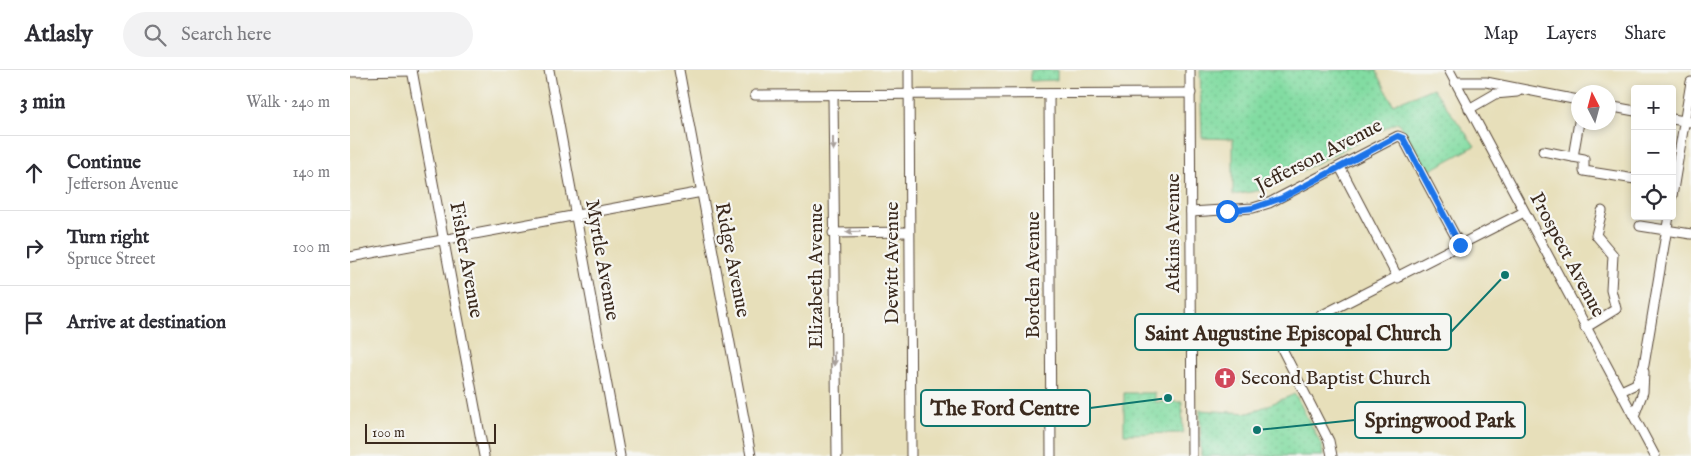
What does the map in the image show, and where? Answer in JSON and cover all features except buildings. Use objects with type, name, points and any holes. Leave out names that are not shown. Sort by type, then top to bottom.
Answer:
[{"type":"street","name":"Myrtle Avenue","points":[[549,70],[620,456]]},
{"type":"street","name":"Ridge Avenue","points":[[679,70],[751,456]]},
{"type":"street","name":"Dewitt Avenue","points":[[908,70],[911,456]]},
{"type":"street","name":"Atkins Avenue","points":[[1190,70],[1192,456]]},
{"type":"street","points":[[350,72],[412,71]]},
{"type":"street","name":"Fisher Avenue","points":[[412,71],[484,456]]},
{"type":"street","name":"Prospect Avenue","points":[[1451,71],[1469,109],[1655,456]]},
{"type":"street","points":[[1455,82],[1486,82],[1571,99]]},
{"type":"street","points":[[1676,178],[1688,122],[1691,82]]},
{"type":"street","points":[[1469,109],[1495,94],[1530,90]]},
{"type":"street","name":"Borden Avenue","points":[[1049,94],[1051,456]]},
{"type":"street","points":[[755,95],[1190,94]]},
{"type":"street","name":"Elizabeth Avenue","points":[[833,95],[833,233],[837,456]]},
{"type":"street","points":[[1616,107],[1631,110]]},
{"type":"street","points":[[1572,157],[1577,130]]},
{"type":"street","name":"Jefferson Avenue","points":[[1191,212],[1253,208],[1282,198],[1398,136],[1403,138],[1460,245]]},
{"type":"street","points":[[1543,151],[1584,159],[1584,171],[1631,178]]},
{"type":"street","points":[[1340,167],[1398,278]]},
{"type":"street","points":[[350,258],[702,192]]},
{"type":"street","points":[[1586,328],[1616,309],[1611,290],[1614,255],[1596,235],[1602,211]]},
{"type":"street","points":[[1192,338],[1275,335],[1302,326],[1524,212]]},
{"type":"street","points":[[1634,416],[1644,392],[1644,365],[1668,220]]},
{"type":"street","points":[[1640,226],[1691,234]]},
{"type":"street","points":[[833,233],[909,232]]},
{"type":"street","points":[[1275,335],[1329,440],[1332,456]]},
{"type":"street","points":[[1621,391],[1636,384],[1644,365]]},
{"type":"green space","points":[[1030,70],[1057,70],[1057,80],[1030,81]]},
{"type":"green space","points":[[1200,70],[1376,70],[1393,104],[1433,88],[1475,146],[1427,172],[1398,122],[1263,190],[1233,195],[1233,139],[1202,138]]},
{"type":"green space","points":[[1124,393],[1155,393],[1155,402],[1182,402],[1183,433],[1124,434]]},
{"type":"green space","points":[[1295,394],[1322,446],[1323,456],[1201,456],[1200,410],[1249,413]]},
{"type":"place","name":"Saint Augustine Episcopal Church","points":[[1505,275]]},
{"type":"place","name":"Second Baptist Church","points":[[1225,378]]},
{"type":"place","name":"The Ford Centre","points":[[1168,398]]},
{"type":"place","name":"Springwood Park","points":[[1257,430]]},
{"type":"route","points":[[1227,211],[1253,208],[1282,198],[1398,136],[1403,138],[1460,245]]}]
